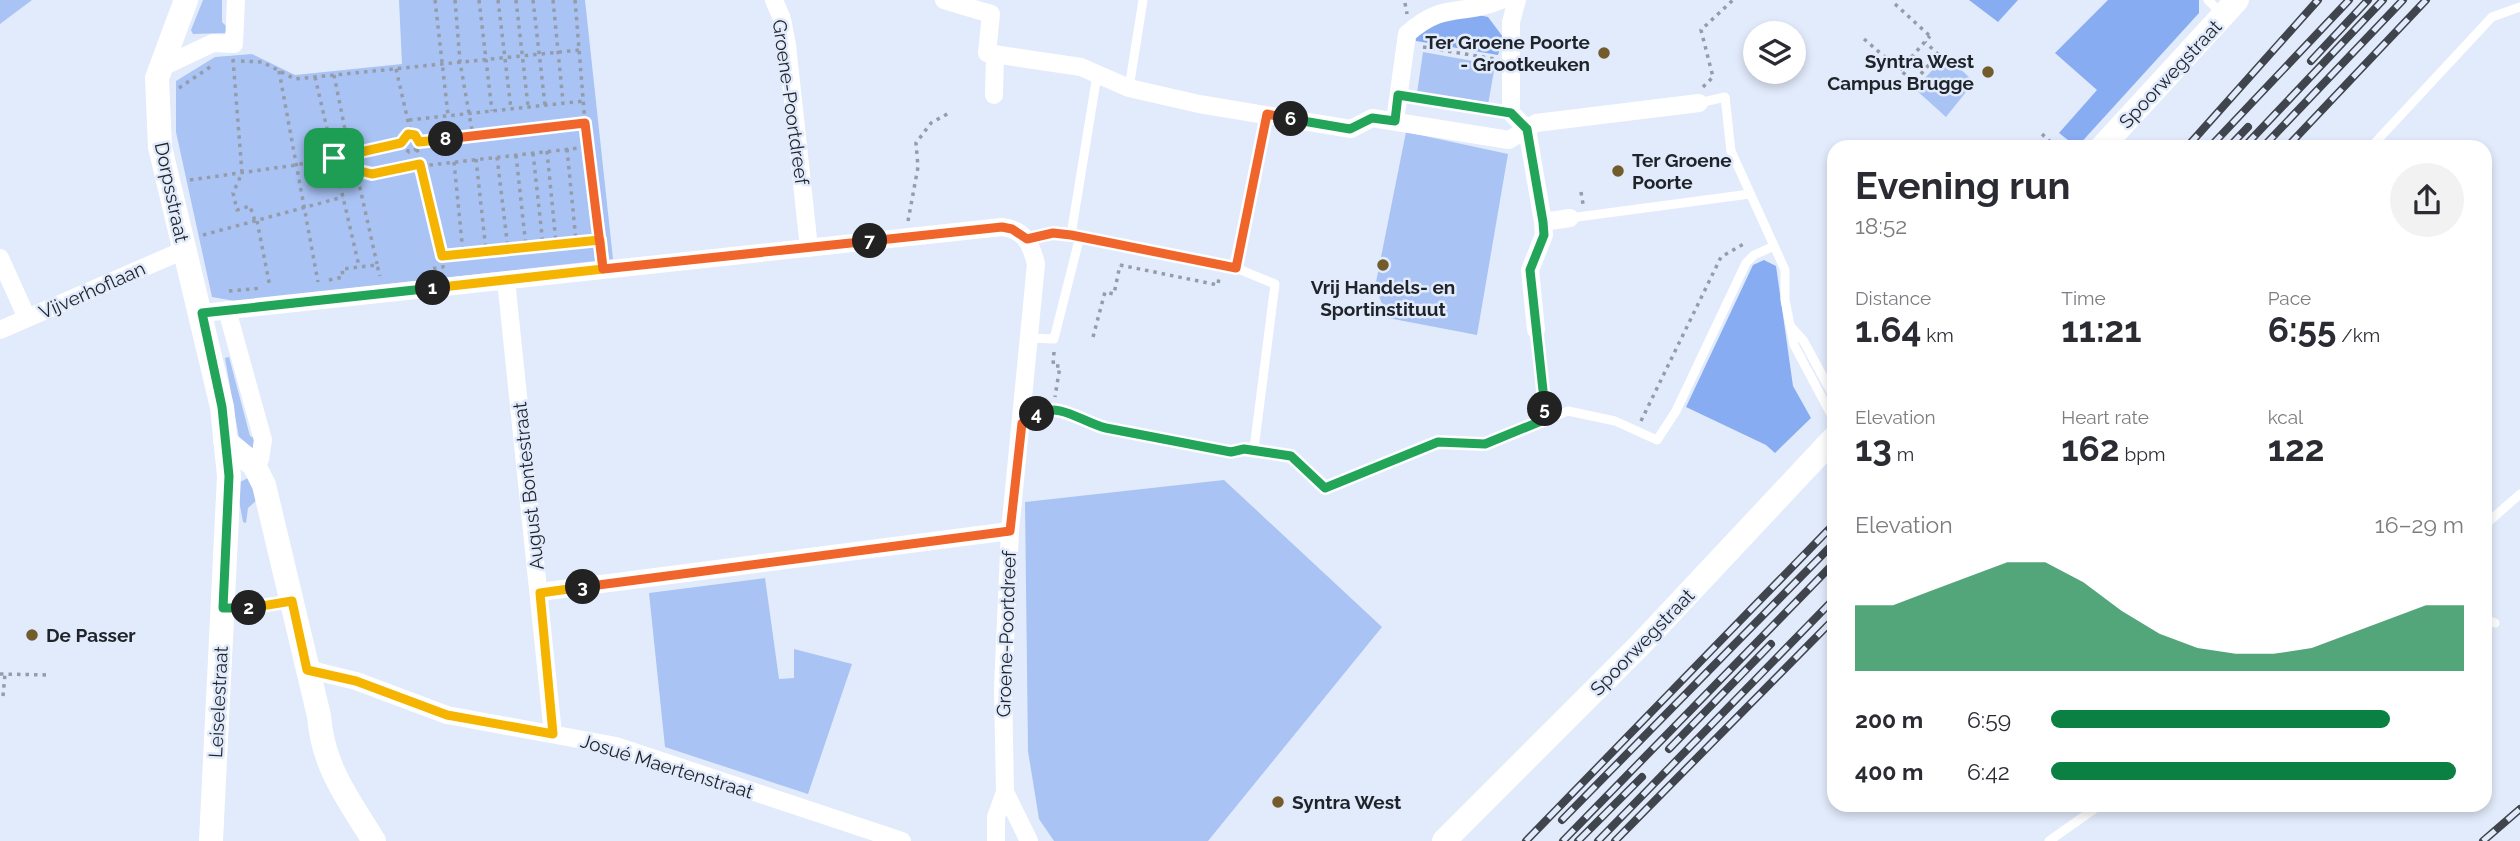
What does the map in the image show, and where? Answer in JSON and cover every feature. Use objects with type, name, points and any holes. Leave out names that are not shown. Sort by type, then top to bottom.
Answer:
[{"type":"street","name":"Dorpsstraat","points":[[186,0],[157,78],[160,147],[193,242],[202,313]]},
{"type":"street","points":[[160,68],[213,43],[234,52],[236,0]]},
{"type":"street","name":"Groene-Poortdreef","points":[[774,0],[782,19],[787,45],[809,248]]},
{"type":"street","points":[[944,0],[991,15],[987,53],[1080,67],[1129,88],[1350,129],[1372,118],[1509,140],[1536,123],[1693,104]]},
{"type":"street","points":[[1395,121],[1407,34],[1415,23],[1434,9],[1448,4],[1480,5],[1501,0]]},
{"type":"street","points":[[1517,0],[1511,22],[1511,113],[1527,129],[1544,235],[1530,270],[1536,330]]},
{"type":"street","name":"Spoorwegstraat","points":[[2108,140],[2223,5]]},
{"type":"street","points":[[993,95],[995,54]]},
{"type":"street","points":[[1543,222],[1570,218]]},
{"type":"street","points":[[202,313],[1002,227],[1012,229],[1027,239]]},
{"type":"street","name":"Groene-Poortdreef","points":[[996,841],[996,817],[1005,792],[1003,687],[1010,531],[1036,264],[1027,239]]},
{"type":"street","name":"Vijverhoflaan","points":[[0,330],[193,242]]},
{"type":"street","points":[[0,258],[27,318]]},
{"type":"street","name":"August Bontestraat","points":[[506,280],[553,734]]},
{"type":"street","points":[[228,310],[263,440],[260,458],[254,465]]},
{"type":"street","name":"Leiselestraat","points":[[202,313],[222,407],[229,476],[211,841]]},
{"type":"street","points":[[225,441],[254,465],[264,485],[318,716],[321,746],[333,774],[374,841]]},
{"type":"street","name":"Spoorwegstraat","points":[[1444,841],[1640,645],[1827,445]]},
{"type":"street","points":[[540,593],[1010,531]]},
{"type":"street","name":"Josué Maertenstraat","points":[[307,670],[356,681],[447,715],[616,747],[902,841]]},
{"type":"street","name":"Groene-Poortdreef","points":[[1005,792],[1029,841]]},
{"type":"lane","points":[[1129,88],[1143,0]]},
{"type":"lane","points":[[2378,140],[2493,17],[2520,7]]},
{"type":"lane","points":[[1029,338],[1054,339],[1075,235],[1097,75]]},
{"type":"lane","points":[[1693,104],[1725,97],[1731,151],[1785,271],[1785,300],[1794,345],[1827,407]]},
{"type":"lane","points":[[1236,268],[1267,114]]},
{"type":"lane","points":[[1570,218],[1750,194]]},
{"type":"lane","points":[[1027,239],[1053,233],[1075,235],[1236,268],[1275,284],[1254,449]]},
{"type":"lane","points":[[1022,423],[1046,409],[1106,428],[1231,452],[1254,449],[1291,456],[1325,488],[1438,442],[1485,444],[1568,411],[1615,421],[1657,440],[1676,411],[1746,263],[1754,255],[1774,246]]},
{"type":"lane","points":[[1792,328],[1803,340],[1827,384]]},
{"type":"lane","points":[[1536,330],[1546,419]]},
{"type":"lane","points":[[2492,519],[2520,494]]},
{"type":"lane","points":[[2049,841],[2090,812]]},
{"type":"path","points":[[435,0],[448,115]]},
{"type":"path","points":[[455,0],[460,62],[473,136]]},
{"type":"path","points":[[479,0],[492,111]]},
{"type":"path","points":[[498,0],[511,109]]},
{"type":"path","points":[[516,0],[528,107]]},
{"type":"path","points":[[533,0],[545,105]]},
{"type":"path","points":[[553,0],[563,103]]},
{"type":"path","points":[[575,0],[585,123],[603,269]]},
{"type":"path","points":[[1693,104],[1713,77],[1701,30],[1733,0]]},
{"type":"path","points":[[1895,4],[1930,36],[1900,70]]},
{"type":"path","points":[[1864,39],[1914,82],[1938,54],[1924,42]]},
{"type":"path","points":[[1405,44],[1511,62]]},
{"type":"path","points":[[178,89],[234,52],[262,62],[295,79],[580,50]]},
{"type":"path","points":[[234,52],[242,173],[233,193],[237,210],[250,206],[256,221],[270,286]]},
{"type":"path","points":[[396,69],[411,134],[419,142]]},
{"type":"path","points":[[279,71],[318,282]]},
{"type":"path","points":[[334,75],[350,154]]},
{"type":"path","points":[[315,77],[359,266]]},
{"type":"path","points":[[1398,95],[1511,113]]},
{"type":"path","points":[[409,120],[584,101]]},
{"type":"path","points":[[910,237],[908,218],[918,167],[916,143],[931,123],[948,113]]},
{"type":"path","points":[[419,142],[585,123]]},
{"type":"path","points":[[401,143],[405,135],[411,134]]},
{"type":"path","points":[[2042,134],[2048,140]]},
{"type":"path","points":[[417,270],[443,267],[420,165],[417,149],[419,142]]},
{"type":"path","points":[[190,180],[296,165],[401,143]]},
{"type":"path","points":[[401,143],[405,151],[417,149]]},
{"type":"path","points":[[338,175],[356,170],[372,174],[420,165],[588,147]]},
{"type":"path","points":[[566,149],[576,242]]},
{"type":"path","points":[[547,151],[556,244]]},
{"type":"path","points":[[533,153],[543,245]]},
{"type":"path","points":[[516,155],[526,247]]},
{"type":"path","points":[[497,157],[508,249]]},
{"type":"path","points":[[476,159],[486,251]]},
{"type":"path","points":[[454,162],[463,253]]},
{"type":"path","points":[[356,170],[379,276],[392,274]]},
{"type":"path","points":[[193,242],[343,197]]},
{"type":"path","points":[[1636,430],[1721,257],[1768,233]]},
{"type":"path","points":[[442,256],[600,240]]},
{"type":"path","points":[[1093,337],[1105,292],[1114,294],[1124,246]]},
{"type":"path","points":[[306,283],[343,277],[342,269],[377,265]]},
{"type":"path","points":[[1120,265],[1218,285],[1222,265]]},
{"type":"path","points":[[220,293],[282,285]]},
{"type":"path","points":[[1053,410],[1060,366],[1053,366],[1054,339]]},
{"type":"path","points":[[223,608],[292,601]]},
{"type":"path","points":[[3,696],[2,674],[49,675]]},
{"type":"shaded area","points":[[0,0],[32,0],[0,24]]},
{"type":"shaded area","points":[[203,0],[222,0],[222,22],[228,28],[225,33],[193,34],[191,30]]},
{"type":"shaded area","points":[[399,0],[585,0],[613,259],[235,301],[212,297],[176,132],[176,81],[215,57],[252,54],[295,75],[402,64]]},
{"type":"shaded area","points":[[1969,0],[2018,0],[1998,22]]},
{"type":"shaded area","points":[[2108,0],[2199,0],[2199,13],[2083,140],[2068,140],[2059,133],[2097,90],[2055,53]]},
{"type":"shaded area","points":[[1465,12],[1488,17],[1503,37],[1498,55],[1416,41],[1415,31]]},
{"type":"shaded area","points":[[1423,52],[1495,65],[1488,105],[1417,93]]},
{"type":"shaded area","points":[[1946,55],[1974,82],[1946,117],[1915,89]]},
{"type":"shaded area","points":[[1406,132],[1508,154],[1477,335],[1388,318],[1375,287]]},
{"type":"shaded area","points":[[1764,260],[1776,266],[1793,386],[1811,418],[1775,453],[1766,445],[1686,407],[1753,265]]},
{"type":"shaded area","points":[[229,357],[250,436],[256,439],[253,450],[239,438],[225,358]]},
{"type":"shaded area","points":[[248,478],[259,498],[248,508],[246,523],[243,522],[238,495],[240,482]]},
{"type":"shaded area","points":[[1224,480],[1382,627],[1208,841],[1054,841],[1039,819],[1028,751],[1025,502]]},
{"type":"shaded area","points":[[765,578],[779,679],[794,678],[794,649],[852,664],[808,794],[665,747],[649,593]]},
{"type":"railway","points":[[2193,140],[2318,0]]},
{"type":"railway","points":[[2217,140],[2349,0]]},
{"type":"railway","points":[[2311,61],[2368,0]]},
{"type":"railway","points":[[2251,140],[2383,0]]},
{"type":"railway","points":[[2270,140],[2403,0]]},
{"type":"railway","points":[[2294,140],[2426,0]]},
{"type":"railway","points":[[2236,140],[2248,127]]},
{"type":"railway","points":[[1526,841],[1827,531]]},
{"type":"railway","points":[[1562,820],[1827,550]]},
{"type":"railway","points":[[1563,841],[1827,570]]},
{"type":"railway","points":[[1598,841],[1827,606]]},
{"type":"railway","points":[[1615,841],[1827,626]]},
{"type":"railway","points":[[1669,749],[1771,644]]},
{"type":"railway","points":[[1578,841],[1642,777]]},
{"type":"railway","points":[[2483,841],[2520,809]]},
{"type":"place","name":"Ter Groene Poorte - Grootkeuken","points":[[1604,53]]},
{"type":"place","name":"Syntra West Campus Brugge","points":[[1988,72]]},
{"type":"place","name":"Ter Groene Poorte","points":[[1618,171]]},
{"type":"place","name":"Vrij Handels- en Sportinstituut","points":[[1383,265]]},
{"type":"place","name":"De Passer","points":[[32,635]]},
{"type":"place","name":"Syntra West","points":[[1278,802]]},
{"type":"route","points":[[334,158],[338,175],[356,170],[372,174],[420,164],[442,256],[600,240],[603,269],[202,313],[222,407],[229,476],[223,608],[292,601],[307,670],[356,681],[447,715],[553,734],[540,593],[1010,531],[1022,423],[1046,409],[1071,414],[1086,424],[1231,452],[1254,449],[1291,456],[1325,488],[1398,456],[1438,442],[1485,444],[1546,419],[1530,270],[1544,235],[1543,222],[1538,206],[1527,129],[1511,113],[1398,95],[1395,121],[1372,118],[1350,129],[1267,114],[1236,268],[1071,235],[1053,233],[1027,239],[1022,233],[1002,227],[603,269],[601,250],[600,240],[585,123],[419,142],[418,137],[408,134],[402,137],[401,143],[334,158]]}]
